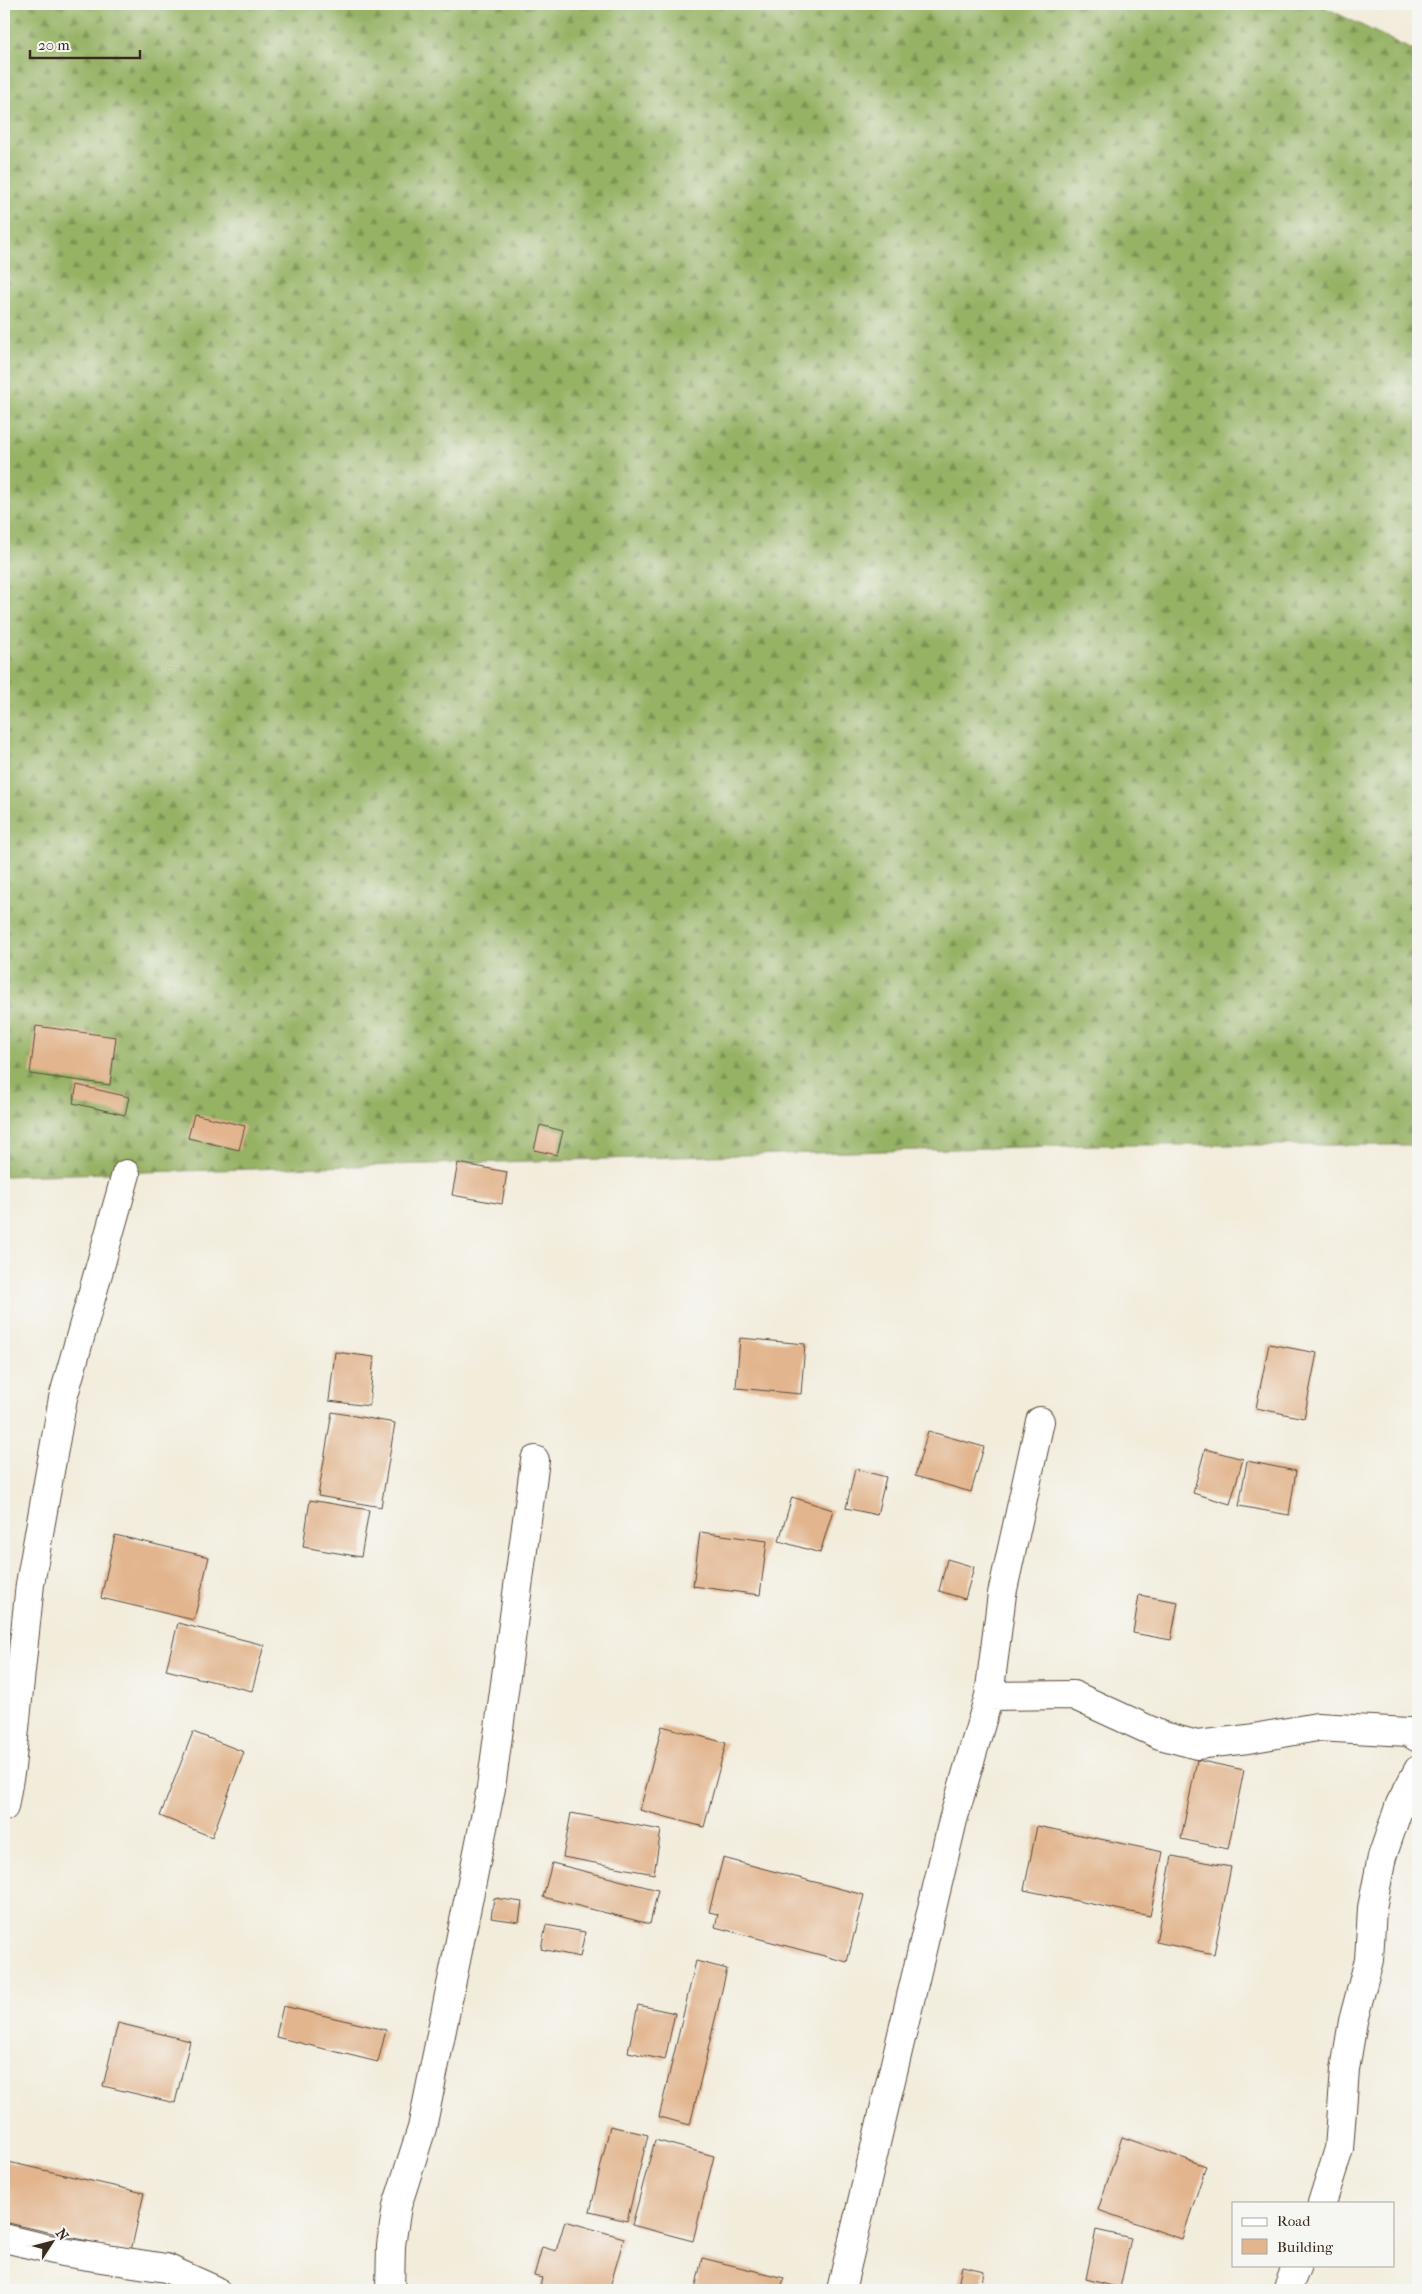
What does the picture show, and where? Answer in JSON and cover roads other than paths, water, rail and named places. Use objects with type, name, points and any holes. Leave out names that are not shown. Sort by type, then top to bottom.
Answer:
[{"type":"street","points":[[4,1807],[12,1757],[30,1584],[64,1398],[126,1174]]},
{"type":"street","points":[[841,2290],[951,1829],[989,1696],[1002,1594],[1040,1421]]},
{"type":"street","points":[[390,2290],[392,2246],[397,2206],[422,2128],[491,1788],[535,1460]]},
{"type":"street","points":[[989,1696],[1073,1695],[1160,1735],[1197,1745],[1248,1739],[1317,1727],[1408,1732],[1418,1738]]},
{"type":"street","points":[[1322,2202],[1340,2149],[1345,2070],[1353,2021],[1369,1960],[1372,1908],[1382,1857],[1400,1804],[1418,1770]]},
{"type":"street","points":[[4,2238],[71,2254],[166,2268],[215,2290]]},
{"type":"street","points":[[1286,2290],[1297,2266]]}]
